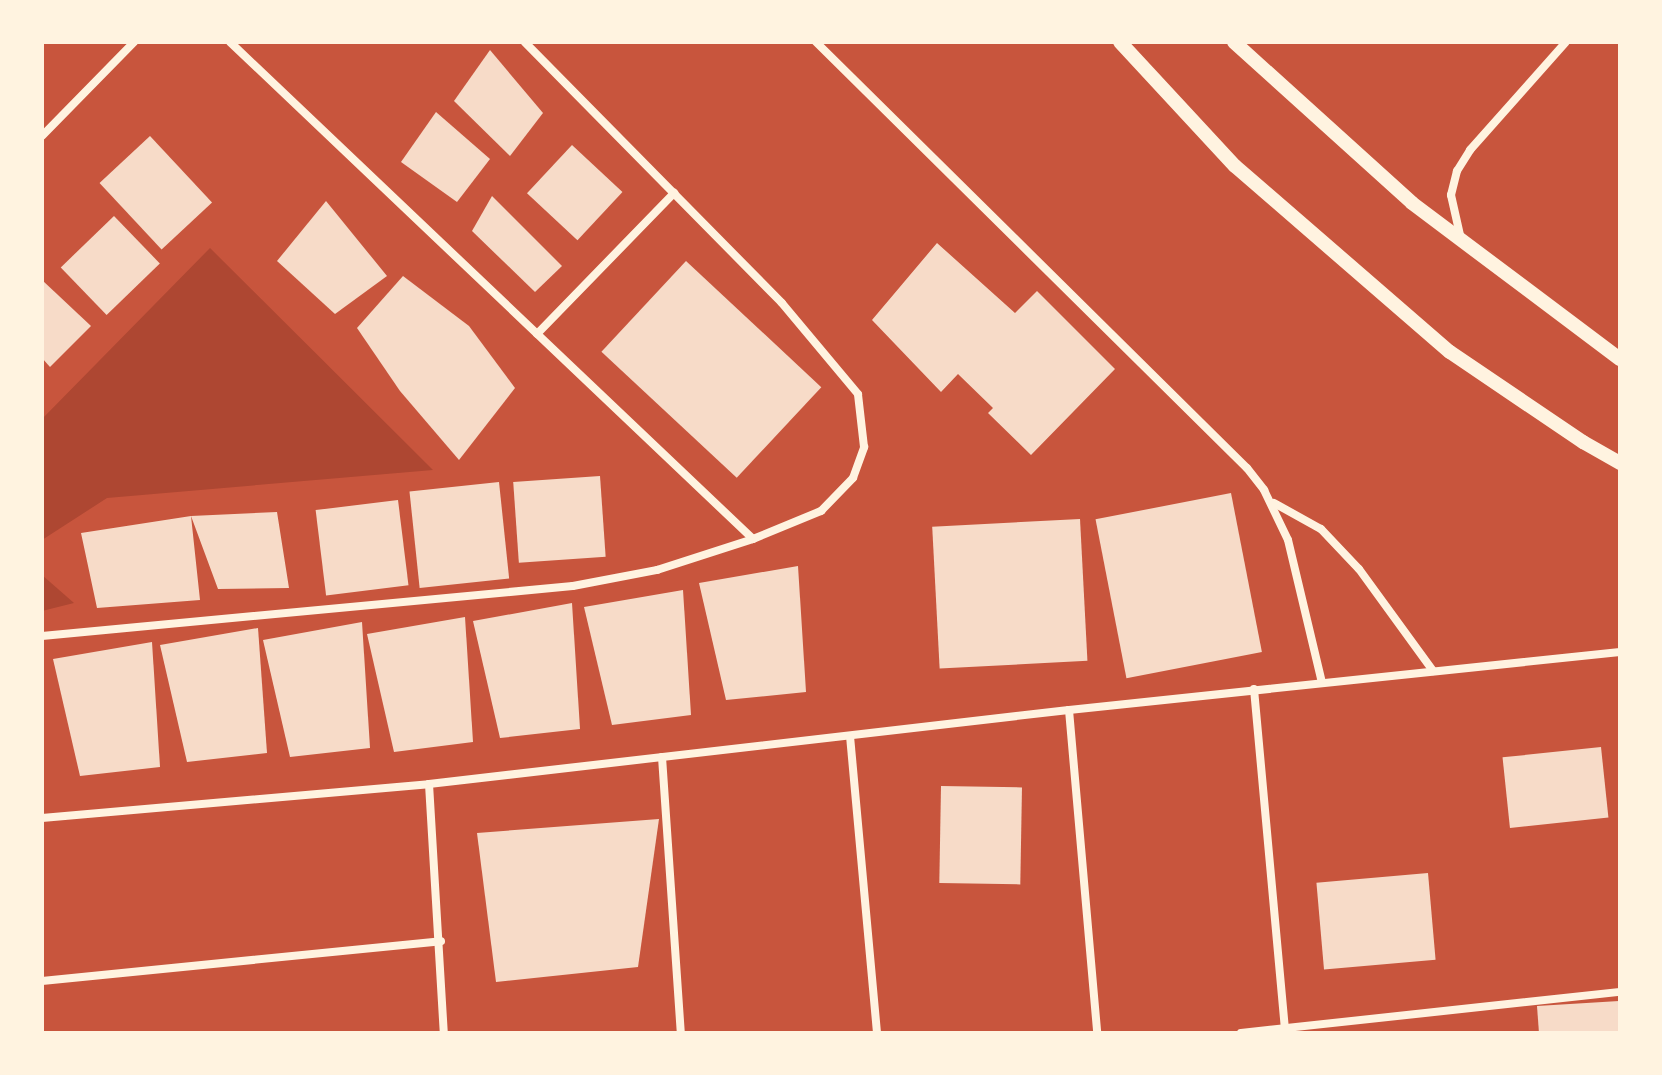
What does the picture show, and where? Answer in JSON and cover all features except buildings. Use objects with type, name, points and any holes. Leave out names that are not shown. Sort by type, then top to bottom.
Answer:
[{"type":"street","points":[[42,136],[134,42]]},
{"type":"street","points":[[230,42],[753,539]]},
{"type":"street","points":[[42,636],[573,586],[657,570],[753,539],[821,511],[853,478],[864,447],[858,394],[782,303],[525,42]]},
{"type":"street","points":[[816,42],[1247,468],[1271,501],[1288,540],[1322,683]]},
{"type":"street","points":[[1120,42],[1235,166],[1450,352],[1583,442],[1620,463]]},
{"type":"street","points":[[1234,42],[1314,118],[1463,244],[1620,359]]},
{"type":"street","points":[[1463,244],[1451,195],[1457,171],[1470,150],[1566,42]]},
{"type":"street","points":[[537,334],[674,193]]},
{"type":"street","points":[[1271,501],[1321,529],[1359,569],[1433,671]]},
{"type":"street","points":[[42,818],[429,784],[1254,689],[1620,652]]},
{"type":"street","points":[[1254,689],[1284,1031]]},
{"type":"street","points":[[1069,710],[1097,1033]]},
{"type":"street","points":[[850,736],[877,1033]]},
{"type":"street","points":[[662,757],[681,1033]]},
{"type":"street","points":[[429,784],[441,941],[444,1033]]},
{"type":"street","points":[[42,981],[441,941]]},
{"type":"street","points":[[1241,1033],[1284,1031],[1620,992]]},
{"type":"shaded area","points":[[210,248],[433,470],[107,498],[42,540],[42,419]]},
{"type":"shaded area","points":[[42,575],[74,603],[42,611]]}]
